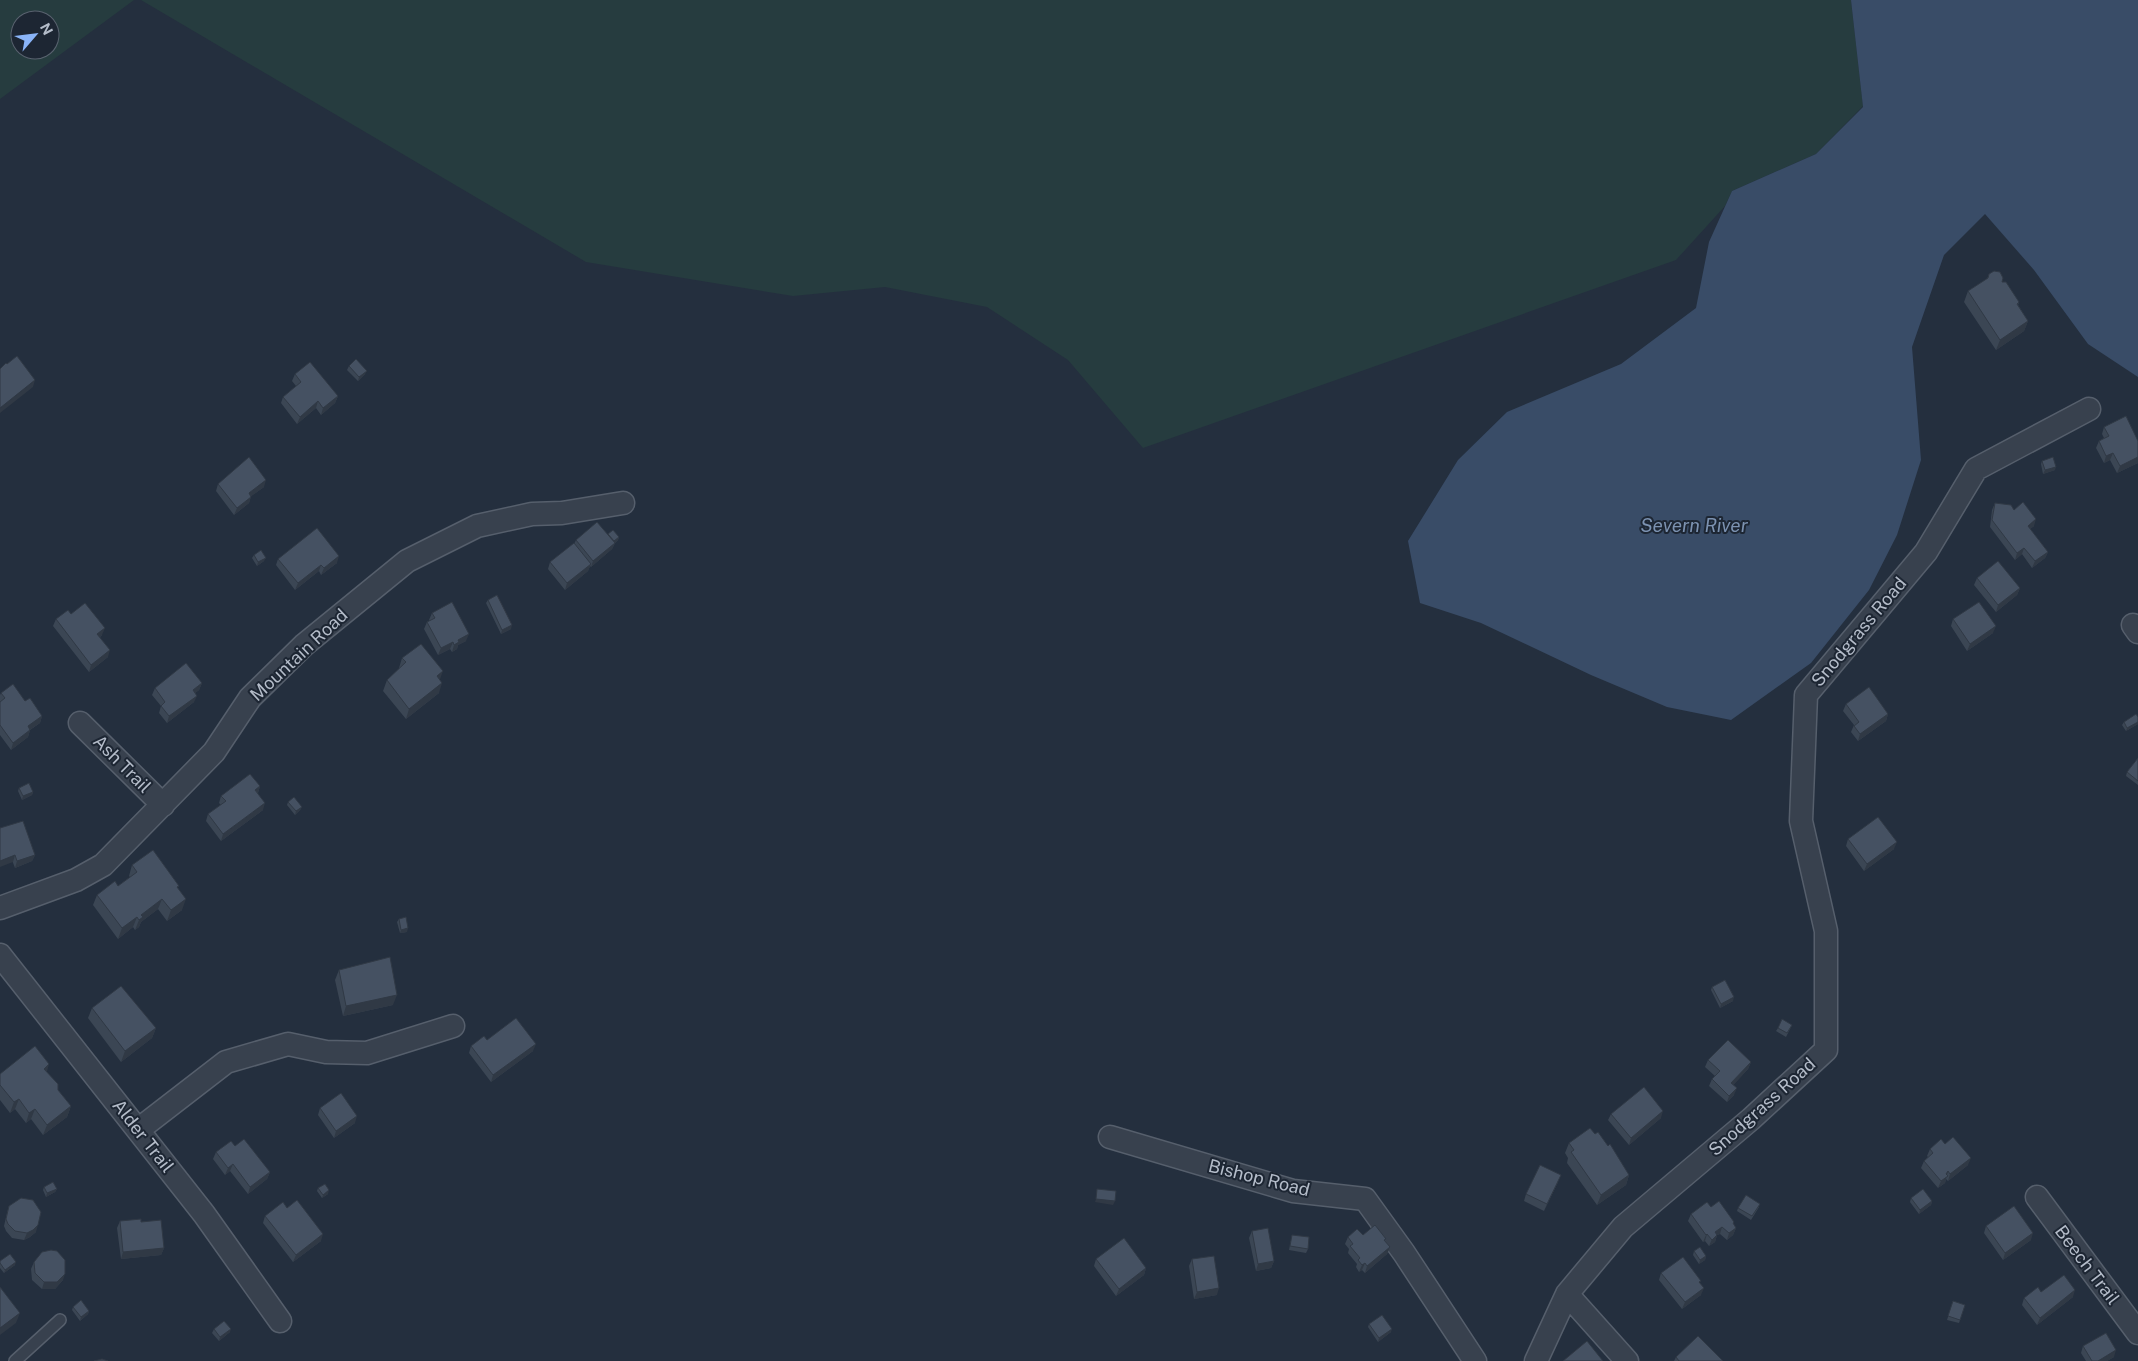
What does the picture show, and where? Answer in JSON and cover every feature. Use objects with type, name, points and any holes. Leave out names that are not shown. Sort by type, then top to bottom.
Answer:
[{"type":"street","name":"Snodgrass Road","points":[[1536,1361],[1567,1294],[1623,1227],[1752,1119],[1826,1050],[1826,931],[1802,821],[1806,695],[1926,552],[1976,469],[2089,408]]},
{"type":"street","name":"Mountain Road","points":[[0,908],[76,880],[103,865],[214,752],[250,698],[304,645],[408,561],[477,526],[532,514],[562,513],[623,503]]},
{"type":"street","name":"Ash Trail","points":[[80,723],[163,805]]},
{"type":"street","name":"Alder Trail","points":[[0,955],[204,1214],[280,1321]]},
{"type":"street","points":[[138,1130],[226,1062],[288,1044],[326,1052],[367,1052],[453,1026]]},
{"type":"street","name":"Bishop Road","points":[[1110,1137],[1293,1191],[1365,1199],[1404,1253],[1475,1361]]},
{"type":"street","name":"Beech Trail","points":[[2037,1197],[2138,1333]]},
{"type":"street","points":[[1567,1294],[1627,1361]]},
{"type":"lane","points":[[15,1361],[60,1320]]},
{"type":"green space","points":[[0,0],[134,0],[60,55],[60,10],[10,10],[10,60],[53,60],[0,99]]},
{"type":"green space","points":[[141,0],[1851,0],[1863,106],[1816,154],[1732,191],[1725,206],[1676,260],[1143,448],[1068,360],[987,307],[885,287],[793,296],[586,262]]},
{"type":"water","name":"Severn River","points":[[1851,0],[2138,0],[2138,377],[2088,344],[2034,270],[1985,214],[1944,255],[1912,347],[1921,460],[1897,535],[1869,590],[1811,663],[1731,720],[1667,707],[1591,675],[1481,623],[1420,603],[1408,541],[1458,460],[1507,412],[1621,364],[1696,308],[1709,242],[1732,191],[1816,154],[1863,107]]},
{"type":"building","points":[[1994,271],[2000,272],[2003,278],[2002,282],[2006,282],[2028,321],[2000,340],[1968,291],[1988,278],[1989,274]]},
{"type":"building","points":[[17,356],[35,380],[0,408],[0,369]]},
{"type":"building","points":[[356,359],[367,371],[359,377],[349,366]]},
{"type":"building","points":[[310,362],[338,396],[323,408],[318,401],[300,417],[283,397],[301,382],[295,374]]},
{"type":"building","points":[[2126,416],[2138,441],[2138,457],[2120,466],[2113,453],[2106,456],[2099,441],[2109,436],[2104,427]]},
{"type":"building","points":[[249,457],[266,480],[249,493],[251,497],[237,508],[218,484]]},
{"type":"building","points":[[2053,457],[2056,467],[2045,470],[2042,461]]},
{"type":"building","points":[[2023,502],[2036,519],[2028,526],[2048,552],[2035,561],[2024,548],[2017,553],[1992,520],[1995,503],[2011,505],[2014,510]]},
{"type":"building","points":[[597,522],[615,543],[593,561],[576,540]]},
{"type":"building","points":[[317,528],[339,556],[324,568],[321,565],[298,583],[278,559]]},
{"type":"building","points":[[613,530],[619,537],[614,541],[608,534]]},
{"type":"building","points":[[574,543],[591,564],[567,583],[550,562]]},
{"type":"building","points":[[261,550],[266,558],[258,562],[254,555]]},
{"type":"building","points":[[1998,561],[2020,588],[1998,605],[1977,578]]},
{"type":"building","points":[[497,595],[512,625],[502,630],[488,600]]},
{"type":"building","points":[[452,602],[469,634],[458,640],[459,642],[454,645],[453,642],[441,648],[427,622],[435,618],[432,613]]},
{"type":"building","points":[[1979,602],[1996,626],[1970,644],[1953,619]]},
{"type":"building","points":[[85,603],[105,628],[97,634],[110,650],[91,665],[56,619],[68,610],[71,614]]},
{"type":"building","points":[[421,644],[443,671],[437,676],[442,683],[409,709],[387,680],[406,662],[402,658]]},
{"type":"building","points":[[186,663],[202,683],[193,690],[197,696],[169,716],[161,706],[165,702],[155,688]]},
{"type":"building","points":[[13,684],[25,701],[30,698],[42,716],[28,726],[30,730],[13,743],[0,725],[0,702],[5,698],[1,693]]},
{"type":"building","points":[[1869,687],[1888,714],[1860,734],[1854,726],[1859,722],[1846,704]]},
{"type":"building","points":[[2136,714],[2138,722],[2127,728],[2124,722]]},
{"type":"building","points":[[2138,758],[2138,781],[2127,772]]},
{"type":"building","points":[[250,774],[260,786],[255,790],[265,803],[223,834],[208,814],[226,801],[221,796]]},
{"type":"building","points":[[29,783],[33,792],[23,796],[19,788]]},
{"type":"building","points":[[294,797],[302,807],[296,811],[288,802]]},
{"type":"building","points":[[1878,817],[1897,842],[1867,864],[1848,839]]},
{"type":"building","points":[[23,821],[35,855],[17,861],[15,855],[0,861],[0,828]]},
{"type":"building","points":[[153,850],[186,899],[171,910],[162,899],[141,915],[143,917],[139,920],[137,917],[122,928],[97,895],[115,881],[118,886],[137,872],[132,865]]},
{"type":"building","points":[[406,917],[408,928],[401,930],[399,919]]},
{"type":"building","points":[[390,957],[397,995],[346,1006],[339,970]]},
{"type":"building","points":[[1725,980],[1734,997],[1721,1004],[1712,987]]},
{"type":"building","points":[[121,986],[156,1028],[125,1051],[92,1008]]},
{"type":"building","points":[[516,1018],[536,1044],[493,1075],[471,1046],[484,1036],[487,1040]]},
{"type":"building","points":[[1782,1019],[1792,1025],[1787,1033],[1778,1028]]},
{"type":"building","points":[[1728,1040],[1751,1062],[1731,1083],[1737,1088],[1729,1096],[1712,1079],[1720,1071],[1708,1060]]},
{"type":"building","points":[[35,1046],[49,1064],[44,1069],[58,1084],[58,1090],[71,1106],[47,1125],[35,1109],[29,1113],[19,1099],[14,1102],[0,1085],[0,1074]]},
{"type":"building","points":[[1644,1087],[1663,1111],[1631,1138],[1611,1114]]},
{"type":"building","points":[[341,1093],[357,1116],[336,1131],[320,1108]]},
{"type":"building","points":[[1590,1128],[1595,1134],[1598,1132],[1608,1146],[1610,1144],[1629,1175],[1601,1195],[1571,1152],[1574,1150],[1569,1143]]},
{"type":"building","points":[[1953,1137],[1971,1158],[1950,1174],[1948,1171],[1946,1174],[1948,1176],[1941,1181],[1924,1161],[1933,1153],[1930,1149],[1941,1139],[1945,1144]]},
{"type":"building","points":[[244,1139],[270,1172],[250,1187],[233,1164],[228,1168],[216,1152],[231,1141],[235,1146]]},
{"type":"building","points":[[1540,1165],[1561,1175],[1547,1204],[1526,1194]]},
{"type":"building","points":[[53,1182],[57,1189],[47,1193],[44,1187]]},
{"type":"building","points":[[325,1184],[329,1190],[323,1195],[318,1188]]},
{"type":"building","points":[[1097,1189],[1116,1191],[1115,1201],[1096,1199]]},
{"type":"building","points":[[1923,1189],[1932,1201],[1920,1210],[1911,1198]]},
{"type":"building","points":[[1746,1195],[1760,1204],[1752,1216],[1738,1208]]},
{"type":"building","points":[[21,1198],[33,1200],[41,1212],[38,1225],[27,1233],[15,1231],[6,1219],[9,1206]]},
{"type":"building","points":[[297,1200],[323,1234],[296,1255],[265,1216],[283,1202],[287,1208]]},
{"type":"building","points":[[1719,1201],[1734,1222],[1736,1228],[1729,1233],[1722,1227],[1715,1232],[1717,1235],[1712,1240],[1706,1235],[1691,1214],[1707,1202],[1711,1207]]},
{"type":"building","points":[[2014,1206],[2033,1233],[2005,1253],[1986,1226]]},
{"type":"building","points":[[141,1219],[141,1222],[161,1220],[164,1248],[123,1252],[120,1221]]},
{"type":"building","points":[[1375,1225],[1390,1247],[1367,1266],[1365,1263],[1362,1265],[1358,1260],[1360,1258],[1350,1246],[1353,1244],[1348,1237],[1357,1229],[1363,1235]]},
{"type":"building","points":[[1268,1228],[1274,1261],[1258,1264],[1252,1231]]},
{"type":"building","points":[[1292,1235],[1309,1237],[1308,1249],[1290,1246]]},
{"type":"building","points":[[1124,1238],[1146,1268],[1119,1289],[1096,1259]]},
{"type":"building","points":[[1700,1247],[1706,1256],[1700,1260],[1694,1251]]},
{"type":"building","points":[[57,1251],[65,1260],[65,1274],[57,1282],[44,1282],[35,1273],[34,1262],[42,1252]]},
{"type":"building","points":[[10,1254],[16,1262],[5,1270],[0,1261]]},
{"type":"building","points":[[1214,1256],[1219,1288],[1197,1292],[1192,1259]]},
{"type":"building","points":[[1683,1257],[1704,1288],[1685,1302],[1661,1273]]},
{"type":"building","points":[[2064,1275],[2075,1290],[2040,1318],[2024,1298],[2038,1287],[2041,1292]]},
{"type":"building","points":[[0,1287],[20,1313],[0,1328]]},
{"type":"building","points":[[81,1300],[89,1311],[81,1317],[73,1307]]},
{"type":"building","points":[[1953,1301],[1965,1305],[1960,1320],[1948,1316]]},
{"type":"building","points":[[1382,1315],[1392,1329],[1379,1338],[1369,1324]]},
{"type":"building","points":[[224,1321],[231,1329],[220,1337],[214,1329]]},
{"type":"building","points":[[2106,1333],[2116,1350],[2098,1361],[2092,1361],[2083,1346]]},
{"type":"building","points":[[1698,1336],[1723,1361],[1679,1361],[1676,1357]]},
{"type":"building","points":[[1587,1341],[1603,1361],[1563,1361]]}]
